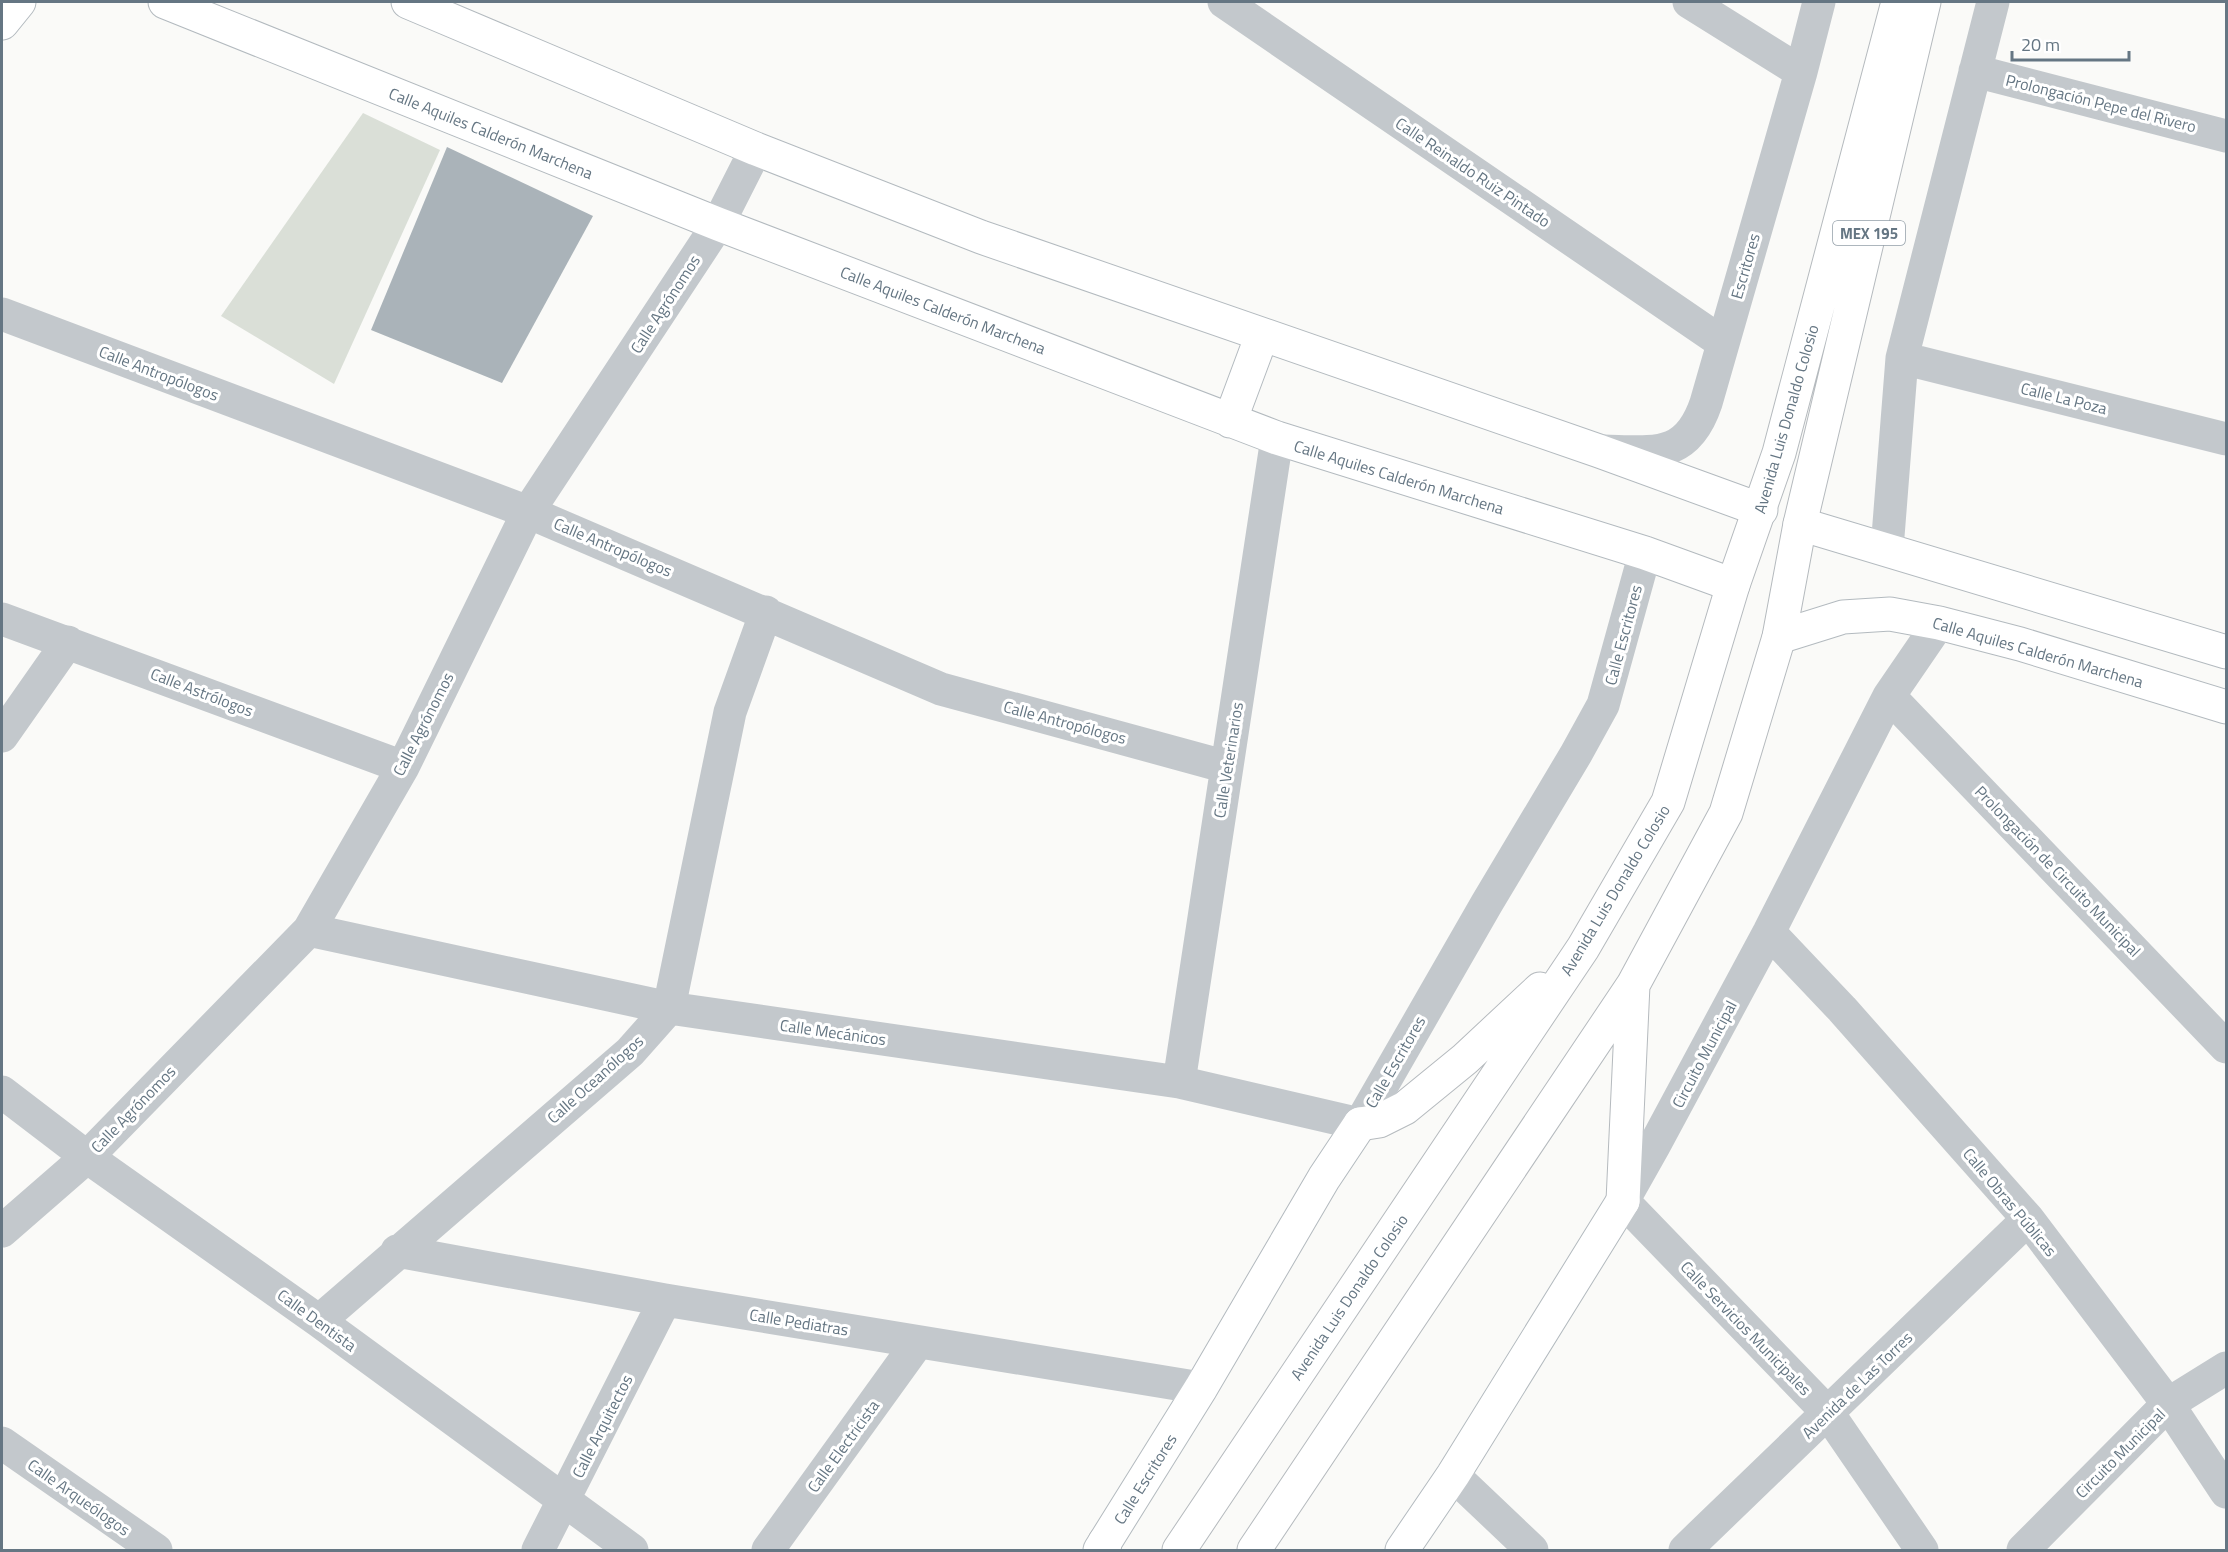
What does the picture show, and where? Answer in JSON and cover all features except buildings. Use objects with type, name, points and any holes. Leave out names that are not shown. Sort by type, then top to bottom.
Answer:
[{"type":"main road","points":[[2,23],[19,2]]},
{"type":"main road","name":"Calle Aquiles Calderón Marchena","points":[[165,2],[200,8],[718,224],[1230,421],[1277,438],[1645,553],[1733,585]]},
{"type":"main road","points":[[408,2],[756,149],[981,237],[1599,451],[1761,510]]},
{"type":"main road","name":"Avenida Luis Donaldo Colosio","points":[[1179,1551],[1583,948],[1668,802],[1733,585],[1779,453],[1898,2]]},
{"type":"main road","name":"Avenida Luis Donaldo Colosio","points":[[1254,1551],[1633,985],[1726,813],[1779,637],[1800,524],[1924,2]]},
{"type":"main road","points":[[1230,421],[1262,334]]},
{"type":"main road","points":[[1800,524],[2226,652]]},
{"type":"main road","name":"Calle Aquiles Calderón Marchena","points":[[1779,637],[1843,617],[1890,614],[1939,623],[2020,644],[2226,707]]},
{"type":"main road","points":[[1360,1124],[1378,1121],[1405,1108],[1465,1059],[1583,948]]},
{"type":"main road","points":[[1623,1201],[1633,985]]},
{"type":"main road","name":"Calle Escritores","points":[[1103,1548],[1201,1388],[1324,1178],[1360,1124]]},
{"type":"main road","name":"Circuito Municipal","points":[[1402,1551],[1453,1475],[1623,1201]]},
{"type":"street","name":"Calle Reinaldo Ruiz Pintado","points":[[1224,2],[1723,343]]},
{"type":"street","points":[[1689,2],[1802,72]]},
{"type":"street","name":"Escritores","points":[[1599,451],[1650,452],[1670,448],[1690,435],[1702,415],[1802,72],[1819,2]]},
{"type":"street","points":[[1887,549],[1902,358],[1993,2]]},
{"type":"street","name":"Prolongación Pepe del Rivero","points":[[1975,71],[2226,136]]},
{"type":"street","name":"Calle Agrónomos","points":[[2,1231],[87,1157],[309,930],[403,767],[528,512],[718,224],[756,149]]},
{"type":"street","name":"Calle Antropólogos","points":[[2,314],[528,512],[766,612],[941,689],[1227,767]]},
{"type":"street","name":"Calle La Poza","points":[[1902,358],[2226,439]]},
{"type":"street","name":"Calle Veterinarios","points":[[1179,1082],[1277,438]]},
{"type":"street","name":"Calle Escritores","points":[[1360,1124],[1603,705],[1645,553]]},
{"type":"street","name":"Calle Oceanólogos","points":[[318,1321],[630,1052],[669,1008],[730,712],[766,612]]},
{"type":"street","name":"Calle Astrólogos","points":[[2,619],[403,767]]},
{"type":"street","name":"Circuito Municipal","points":[[1623,1201],[1769,932],[1888,696],[1939,623]]},
{"type":"street","points":[[2,736],[68,642]]},
{"type":"street","name":"Prolongación de Circuito Municipal","points":[[1888,696],[2226,1047]]},
{"type":"street","name":"Calle Mecánicos","points":[[309,930],[669,1008],[1179,1082],[1360,1124]]},
{"type":"street","name":"Calle Obras Públicas","points":[[1769,932],[1842,1009],[2028,1219],[2168,1404],[2226,1492]]},
{"type":"street","name":"Calle Dentista","points":[[2,1092],[87,1157],[318,1321],[632,1551]]},
{"type":"street","name":"Calle Servicios Municipales","points":[[1623,1201],[1828,1413],[1922,1551]]},
{"type":"street","name":"Avenida de Las Torres","points":[[1685,1551],[2028,1219]]},
{"type":"street","name":"Calle Pediatras","points":[[398,1251],[665,1300],[1201,1388]]},
{"type":"street","name":"Calle Arquitectos","points":[[538,1551],[665,1300]]},
{"type":"street","name":"Calle Electricista","points":[[768,1551],[918,1342]]},
{"type":"street","name":"Circuito Municipal","points":[[2023,1551],[2168,1404],[2226,1368]]},
{"type":"street","name":"Calle Arqueólogos","points":[[2,1443],[156,1551]]},
{"type":"street","points":[[1453,1475],[1532,1551]]},
{"type":"shaded area","points":[[363,113],[440,150],[334,384],[221,316]]}]
